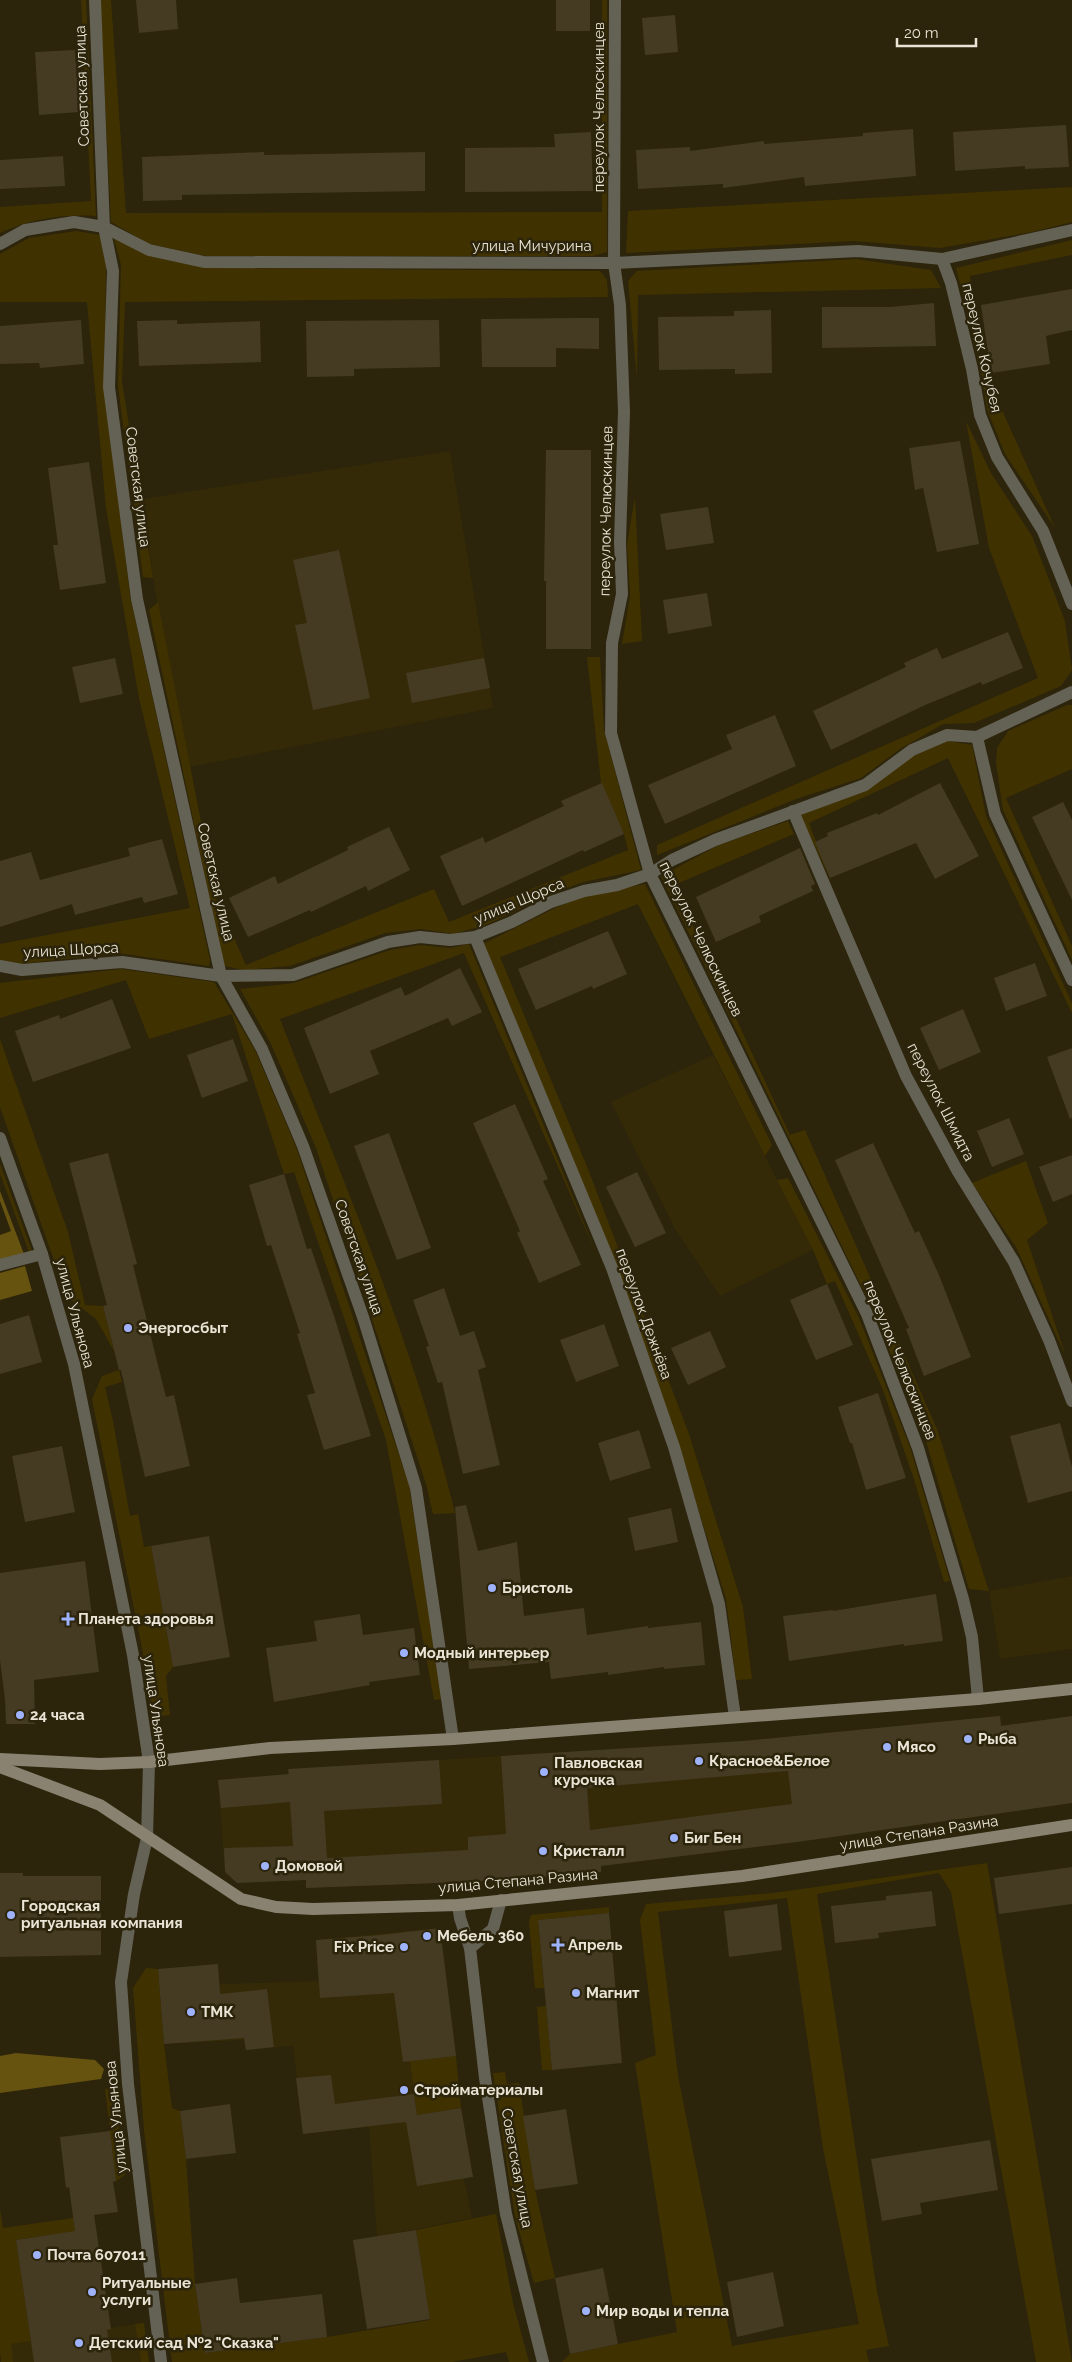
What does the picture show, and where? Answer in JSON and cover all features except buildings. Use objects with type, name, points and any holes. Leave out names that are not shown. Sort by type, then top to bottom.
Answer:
[{"type":"main road","points":[[0,1759],[100,1764],[149,1762],[270,1748],[453,1739],[978,1699],[1072,1689]]},
{"type":"main road","name":"улица Степана Разина","points":[[0,1767],[100,1805],[241,1899],[276,1907],[313,1910],[458,1905],[742,1876],[1072,1826]]},
{"type":"street","name":"Советская улица","points":[[95,0],[104,227],[112,271],[109,387],[137,599],[221,976],[262,1049],[304,1146],[363,1317],[416,1488],[453,1739]]},
{"type":"street","name":"переулок Челюскинцев","points":[[615,0],[614,263],[620,305],[624,412],[620,542],[622,594],[612,642],[611,733],[650,874],[868,1314],[918,1448],[963,1598],[972,1637],[978,1699]]},
{"type":"street","name":"улица Мичурина","points":[[0,244],[25,230],[74,222],[104,227],[149,250],[204,262],[614,263],[858,251],[942,259],[1072,230]]},
{"type":"street","name":"переулок Кочубея","points":[[942,259],[951,284],[972,369],[980,415],[997,457],[1043,531],[1072,604]]},
{"type":"street","name":"улица Щорса","points":[[0,966],[22,970],[122,962],[221,976],[293,975],[388,942],[420,937],[450,940],[475,937],[512,922],[550,902],[584,891],[617,885],[650,874],[672,860],[715,840],[865,785],[912,750],[946,735],[977,737],[1072,692]]},
{"type":"street","points":[[977,737],[995,814],[1072,980]]},
{"type":"street","name":"переулок Шмидта","points":[[793,811],[906,1076],[957,1170],[1014,1262],[1049,1340],[1072,1401]]},
{"type":"street","name":"переулок Дежнёва","points":[[475,937],[612,1268],[674,1447],[719,1604],[735,1717]]},
{"type":"street","name":"улица Ульянова","points":[[0,1138],[42,1254],[74,1364],[132,1655],[149,1762],[147,1838],[134,1894],[121,1982],[128,2084],[161,2362]]},
{"type":"street","points":[[0,1265],[42,1254]]},
{"type":"street","points":[[470,1948],[493,1929],[501,1900]]},
{"type":"street","name":"Советская улица","points":[[458,1905],[460,1918],[470,1948],[485,2078],[506,2214],[543,2362]]},
{"type":"shaded area","points":[[81,0],[86,0],[96,216],[47,218],[23,224],[0,233],[0,207],[91,201]]},
{"type":"shaded area","points":[[100,0],[111,0],[126,213],[602,212],[602,0],[607,0],[607,252],[593,256],[206,256],[149,244],[111,222]]},
{"type":"shaded area","points":[[1072,187],[1072,222],[1032,232],[940,248],[854,241],[626,253],[628,211]]},
{"type":"shaded area","points":[[76,231],[100,235],[106,266],[104,383],[130,596],[210,960],[209,966],[118,953],[19,964],[0,960],[0,944],[190,908],[139,698],[106,508],[87,302],[0,302],[0,254],[29,238]]},
{"type":"shaded area","points":[[114,239],[207,268],[600,271],[607,280],[608,297],[125,302],[122,381],[153,578],[143,577],[118,386],[121,265]]},
{"type":"shaded area","points":[[1072,240],[1072,255],[970,276],[979,359],[956,268]]},
{"type":"shaded area","points":[[856,259],[931,270],[941,288],[638,295],[637,379],[628,281],[637,271]]},
{"type":"shaded area","points":[[979,359],[1055,528],[1005,454],[987,409]]},
{"type":"shaded area","points":[[966,421],[991,473],[1032,536],[1065,621],[1072,670],[1061,686],[974,723],[943,724],[900,749],[861,778],[796,799],[657,855],[657,845],[1038,678],[989,548]]},
{"type":"shaded area","points":[[450,451],[493,708],[190,767],[155,590],[142,499]]},
{"type":"shaded area","points":[[635,497],[642,641],[622,644],[630,596],[627,544]]},
{"type":"shaded area","points":[[158,602],[216,898],[246,965],[434,889],[449,922],[628,850],[624,834],[601,783],[587,657],[600,657],[604,730],[641,870],[583,882],[544,897],[486,925],[453,934],[421,929],[385,933],[290,966],[245,970],[224,966],[149,610]]},
{"type":"shaded area","points":[[1067,705],[1072,705],[1072,769],[1006,798],[1072,946],[1072,960],[1003,810],[996,763],[997,748],[1008,731]]},
{"type":"shaded area","points":[[948,741],[972,745],[986,816],[1072,1003],[1072,1013],[948,758],[809,823],[832,883],[800,815],[913,756]]},
{"type":"shaded area","points":[[788,821],[794,834],[674,885],[790,1135],[805,1130],[937,1429],[989,1591],[969,1589],[926,1441],[873,1310],[661,876],[719,845]]},
{"type":"shaded area","points":[[645,884],[772,1145],[765,1156],[638,904],[500,957],[588,1169],[689,1434],[743,1607],[752,1679],[736,1680],[726,1599],[678,1443],[483,944],[555,908],[585,896]]},
{"type":"shaded area","points":[[469,944],[599,1260],[464,953],[280,1019],[376,1263],[419,1387],[455,1513],[433,1514],[426,1484],[316,1148],[271,1044],[240,989],[294,983],[390,950],[420,945],[450,948]]},
{"type":"shaded area","points":[[121,969],[214,982],[255,1050],[296,1147],[409,1485],[442,1699],[434,1700],[386,1440],[294,1172],[284,1174],[232,1014],[149,1039],[126,980],[0,1018],[0,983]]},
{"type":"shaded area","points":[[0,1039],[68,1232],[85,1305],[103,1306],[114,1351],[96,1319],[67,1297],[0,1107]]},
{"type":"shaded area","points":[[713,1055],[813,1250],[720,1296],[675,1229],[611,1102]]},
{"type":"shaded area","points":[[1026,1161],[1048,1223],[1027,1240],[1066,1357],[1016,1247],[972,1183]]},
{"type":"shaded area","points":[[0,1164],[32,1251],[29,1252],[0,1174]]},
{"type":"shaded area","points":[[788,1178],[859,1318],[910,1447],[950,1581],[944,1582],[914,1479],[883,1390],[835,1281],[827,1284],[813,1250],[777,1180]]},
{"type":"shaded area","points":[[0,1191],[24,1254],[0,1260],[0,1235],[11,1231],[0,1201]]},
{"type":"shaded area","points":[[25,1266],[32,1291],[0,1300],[0,1273]]},
{"type":"shaded area","points":[[119,1370],[122,1382],[105,1387],[130,1516],[138,1514],[144,1547],[151,1546],[173,1667],[166,1676],[170,1715],[153,1717],[142,1648],[92,1399],[102,1376]]},
{"type":"shaded area","points":[[1072,1576],[1072,1649],[1000,1659],[989,1591]]},
{"type":"shaded area","points":[[1000,1716],[1002,1726],[1072,1716],[1072,1803],[797,1842],[601,1866],[601,1872],[489,1881],[306,1888],[306,1880],[237,1883],[225,1872],[218,1780],[288,1774],[288,1769],[735,1742]]},
{"type":"shaded area","points":[[987,1863],[1072,2362],[1036,2362],[951,1892],[939,1873],[817,1894],[877,2292],[889,2346],[866,2350],[869,2362],[562,2362],[570,2354],[677,2332],[635,2063],[656,2055],[640,1920],[646,1904],[773,1893]],"holes":[[[787,1898],[823,2148],[859,2324],[732,2346],[678,2076],[658,1912]]]},
{"type":"shaded area","points":[[609,1907],[609,1913],[538,1920],[544,1988],[535,1988],[529,1922],[531,1915]]},
{"type":"shaded area","points":[[440,1928],[456,2056],[410,2062],[417,2115],[461,2108],[473,2177],[464,2179],[472,2218],[377,2237],[369,2127],[303,2134],[293,2046],[246,2050],[244,2040],[164,2044],[158,1969],[218,1964],[220,1984],[318,1981],[316,1940]]},
{"type":"shaded area","points":[[146,1968],[158,1969],[164,2044],[172,2108],[180,2111],[186,2159],[195,2284],[205,2353],[327,2337],[430,2320],[416,2230],[496,2214],[513,2303],[529,2362],[509,2362],[506,2352],[452,2362],[172,2362],[144,2130],[133,1988]]},
{"type":"shaded area","points":[[546,2006],[552,2070],[542,2070],[537,2007]]},
{"type":"shaded area","points":[[16,2053],[95,2060],[104,2069],[101,2079],[0,2093],[0,2056]]},
{"type":"shaded area","points":[[456,2056],[461,2108],[417,2115],[410,2061]]},
{"type":"shaded area","points":[[505,2072],[507,2084],[519,2083],[535,2190],[555,2278],[534,2283],[515,2216],[493,2073]]},
{"type":"shaded area","points":[[114,2088],[125,2175],[116,2181],[105,2089]]},
{"type":"shaded area","points":[[0,2209],[3,2228],[94,2215],[99,2251],[58,2257],[55,2234],[16,2240],[31,2341],[11,2344],[13,2362],[1,2362],[0,2352]]},
{"type":"shaded area","points":[[144,2323],[149,2362],[141,2362],[135,2324]]},
{"type":"shaded area","name":"Детский сад №2 \"Сказка\"","points":[[135,2324],[141,2362],[13,2362],[10,2344]]},
{"type":"place","name":"Энергосбыт","points":[[128,1328]]},
{"type":"place","name":"Бристоль","points":[[492,1588]]},
{"type":"place","name":"Планета здоровья","points":[[68,1619]]},
{"type":"place","name":"Модный интерьер","points":[[404,1653]]},
{"type":"place","name":"24 часа","points":[[20,1715]]},
{"type":"place","name":"Рыба","points":[[968,1739]]},
{"type":"place","name":"Мясо","points":[[887,1747]]},
{"type":"place","name":"Красное&Белое","points":[[699,1761]]},
{"type":"place","name":"Павловская курочка","points":[[544,1772]]},
{"type":"place","name":"Биг Бен","points":[[674,1838]]},
{"type":"place","name":"Кристалл","points":[[543,1851]]},
{"type":"place","name":"Домовой","points":[[265,1866]]},
{"type":"place","name":"Городская ритуальная компания","points":[[11,1915]]},
{"type":"place","name":"Мебель 360","points":[[427,1936]]},
{"type":"place","name":"Апрель","points":[[558,1945]]},
{"type":"place","name":"Fix Price","points":[[404,1947]]},
{"type":"place","name":"Магнит","points":[[576,1993]]},
{"type":"place","name":"ТМК","points":[[191,2012]]},
{"type":"place","name":"Стройматериалы","points":[[404,2090]]},
{"type":"place","name":"Почта 607011","points":[[37,2255]]},
{"type":"place","name":"Ритуальные услуги","points":[[92,2292]]},
{"type":"place","name":"Мир воды и тепла","points":[[586,2311]]},
{"type":"place","name":"Детский сад №2 \"Сказка\"","points":[[79,2343]]}]
